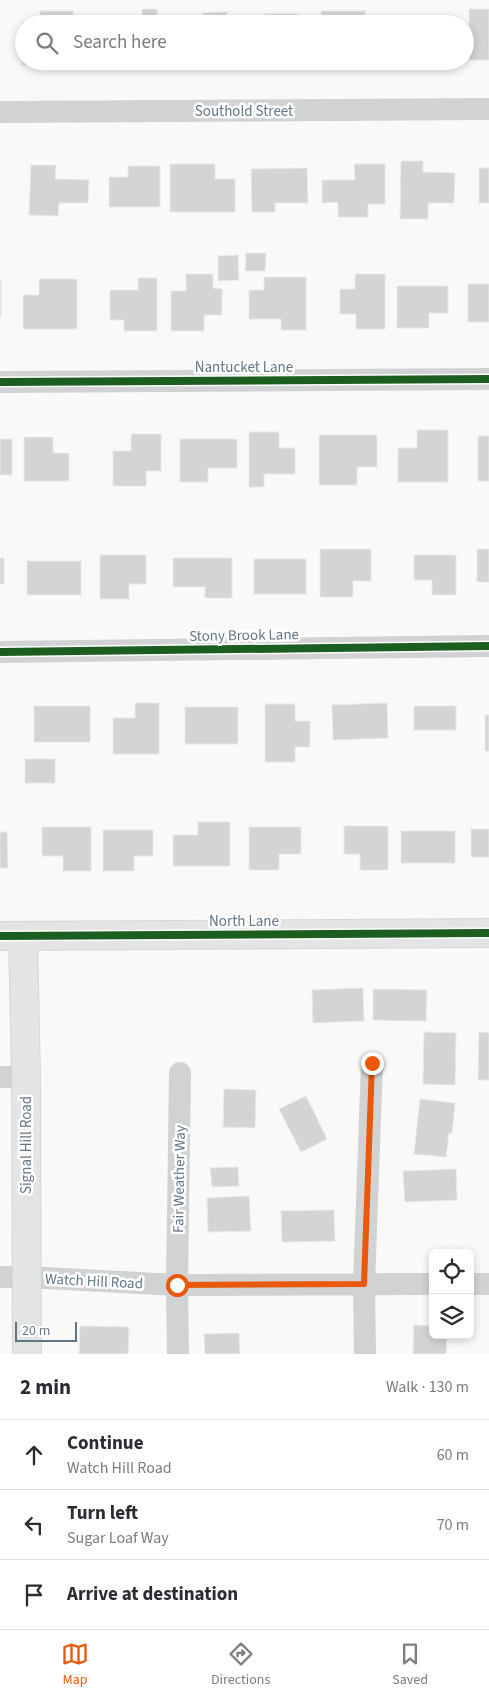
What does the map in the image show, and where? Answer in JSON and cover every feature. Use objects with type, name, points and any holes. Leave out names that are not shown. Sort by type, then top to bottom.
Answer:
[{"type":"street","name":"Southold Street","points":[[0,112],[489,110]]},
{"type":"street","name":"Nantucket Lane","points":[[0,382],[489,379]]},
{"type":"street","name":"Stony Brook Lane","points":[[0,652],[489,646]]},
{"type":"street","name":"North Lane","points":[[12,936],[489,933]]},
{"type":"street","name":"Signal Hill Road","points":[[12,936],[13,1277],[27,1354]]},
{"type":"street","points":[[365,1354],[364,1284],[372,1063]]},
{"type":"street","name":"Fair Weather Way","points":[[178,1354],[180,1073]]},
{"type":"street","name":"Watch Hill Road","points":[[13,1277],[177,1285],[429,1284]]},
{"type":"street","points":[[474,1284],[489,1284]]},
{"type":"building","points":[[142,9],[157,9],[157,15],[142,15]]},
{"type":"building","points":[[469,9],[489,9],[489,60],[474,60],[474,15],[469,15]]},
{"type":"building","points":[[40,11],[73,11],[73,15],[40,15]]},
{"type":"building","points":[[321,11],[365,11],[365,15],[321,15]]},
{"type":"building","points":[[227,12],[227,15],[203,15],[203,13]]},
{"type":"building","points":[[265,14],[299,14],[299,15]]},
{"type":"building","points":[[401,161],[423,161],[423,172],[455,173],[454,203],[428,203],[428,219],[400,219]]},
{"type":"building","points":[[170,164],[215,164],[215,179],[235,179],[235,212],[170,212]]},
{"type":"building","points":[[354,164],[385,164],[385,204],[368,204],[368,217],[338,217],[338,202],[322,203],[322,180],[355,180]]},
{"type":"building","points":[[31,165],[56,165],[55,179],[89,180],[88,203],[59,203],[58,216],[29,215]]},
{"type":"building","points":[[128,166],[160,166],[160,207],[109,207],[109,177],[128,177]]},
{"type":"building","points":[[307,168],[308,203],[275,203],[275,212],[252,212],[251,169]]},
{"type":"building","points":[[479,168],[489,168],[489,203],[479,203]]},
{"type":"building","points":[[246,253],[266,253],[265,271],[245,271]]},
{"type":"building","points":[[238,255],[239,280],[218,281],[218,256]]},
{"type":"building","points":[[186,274],[213,274],[213,288],[222,289],[222,315],[204,315],[204,331],[171,331],[171,291],[186,291]]},
{"type":"building","points":[[355,274],[385,274],[385,329],[356,329],[356,314],[340,314],[340,289],[355,289]]},
{"type":"building","points":[[264,277],[306,277],[306,330],[281,330],[281,319],[249,319],[249,290],[264,290]]},
{"type":"building","points":[[138,278],[157,278],[157,331],[124,331],[124,320],[110,320],[110,290],[138,290]]},
{"type":"building","points":[[39,279],[77,279],[77,329],[23,329],[23,295],[39,295]]},
{"type":"building","points":[[1,281],[1,317],[0,317]]},
{"type":"building","points":[[468,284],[489,284],[489,322],[468,322]]},
{"type":"building","points":[[397,286],[448,286],[448,313],[429,313],[429,328],[397,328]]},
{"type":"building","points":[[417,430],[448,430],[448,482],[398,482],[398,448],[417,448]]},
{"type":"building","points":[[249,432],[279,432],[279,448],[295,448],[295,474],[264,474],[264,487],[249,487]]},
{"type":"building","points":[[131,434],[161,434],[161,471],[146,471],[146,486],[113,486],[113,451],[131,451]]},
{"type":"building","points":[[319,435],[377,435],[377,467],[357,467],[357,485],[319,485]]},
{"type":"building","points":[[478,436],[489,436],[489,481],[478,481]]},
{"type":"building","points":[[24,437],[53,437],[53,453],[69,453],[69,481],[24,481]]},
{"type":"building","points":[[0,439],[12,439],[12,475],[0,475]]},
{"type":"building","points":[[180,439],[237,439],[237,468],[208,468],[208,482],[180,482]]},
{"type":"building","points":[[320,549],[371,549],[371,581],[353,581],[353,597],[320,597]]},
{"type":"building","points":[[477,549],[489,549],[489,582],[477,582]]},
{"type":"building","points":[[100,555],[146,555],[146,584],[129,584],[129,599],[100,599]]},
{"type":"building","points":[[414,555],[456,555],[456,595],[432,595],[432,580],[414,580]]},
{"type":"building","points":[[0,558],[4,558],[4,584],[0,584]]},
{"type":"building","points":[[173,558],[232,558],[232,598],[205,598],[205,587],[173,587]]},
{"type":"building","points":[[254,559],[306,559],[306,594],[254,594]]},
{"type":"building","points":[[27,561],[81,561],[81,595],[27,595]]},
{"type":"building","points":[[135,703],[159,703],[159,754],[113,754],[113,718],[135,718]]},
{"type":"building","points":[[387,703],[388,738],[333,740],[332,705]]},
{"type":"building","points":[[265,704],[295,704],[295,721],[310,721],[310,747],[295,747],[295,762],[265,762]]},
{"type":"building","points":[[34,706],[90,706],[90,742],[34,742]]},
{"type":"building","points":[[414,706],[456,706],[456,730],[414,730]]},
{"type":"building","points":[[185,707],[238,707],[238,744],[185,744]]},
{"type":"building","points":[[485,715],[489,715],[489,751],[485,751]]},
{"type":"building","points":[[25,759],[55,759],[55,783],[25,783]]},
{"type":"building","points":[[198,822],[230,822],[230,866],[173,866],[173,835],[198,835]]},
{"type":"building","points":[[344,826],[388,826],[388,870],[360,870],[360,854],[344,854]]},
{"type":"building","points":[[42,827],[91,827],[91,871],[63,871],[63,856],[42,856]]},
{"type":"building","points":[[249,827],[301,827],[301,854],[279,854],[279,870],[249,870]]},
{"type":"building","points":[[471,829],[489,829],[489,857],[471,857]]},
{"type":"building","points":[[103,830],[153,830],[153,856],[134,856],[134,871],[103,871]]},
{"type":"building","points":[[401,831],[455,831],[455,863],[401,863]]},
{"type":"building","points":[[0,832],[7,832],[8,868],[0,868]]},
{"type":"building","points":[[363,988],[364,1021],[313,1023],[312,990]]},
{"type":"building","points":[[373,989],[427,990],[426,1021],[373,1020]]},
{"type":"building","points":[[424,1032],[456,1033],[455,1085],[423,1084]]},
{"type":"building","points":[[479,1032],[489,1033],[489,1080],[478,1080]]},
{"type":"building","points":[[224,1089],[256,1090],[255,1128],[223,1127]]},
{"type":"building","points":[[306,1096],[327,1139],[301,1152],[279,1109]]},
{"type":"building","points":[[420,1099],[455,1103],[452,1133],[449,1133],[446,1157],[414,1154]]},
{"type":"building","points":[[238,1167],[239,1186],[212,1187],[210,1168]]},
{"type":"building","points":[[456,1169],[457,1200],[405,1202],[403,1171]]},
{"type":"building","points":[[249,1196],[251,1231],[208,1232],[207,1198]]},
{"type":"building","points":[[334,1210],[335,1241],[282,1242],[281,1211]]},
{"type":"building","points":[[414,1325],[429,1326],[429,1339],[447,1339],[446,1354],[413,1354]]},
{"type":"building","points":[[80,1326],[129,1327],[128,1354],[79,1354]]},
{"type":"building","points":[[239,1333],[240,1354],[205,1354],[204,1334]]},
{"type":"cycle path","points":[[0,382],[489,379]]},
{"type":"cycle path","points":[[0,652],[489,646]]},
{"type":"cycle path","points":[[0,936],[489,933]]},
{"type":"route","points":[[177,1285],[364,1284],[372,1063]]}]
